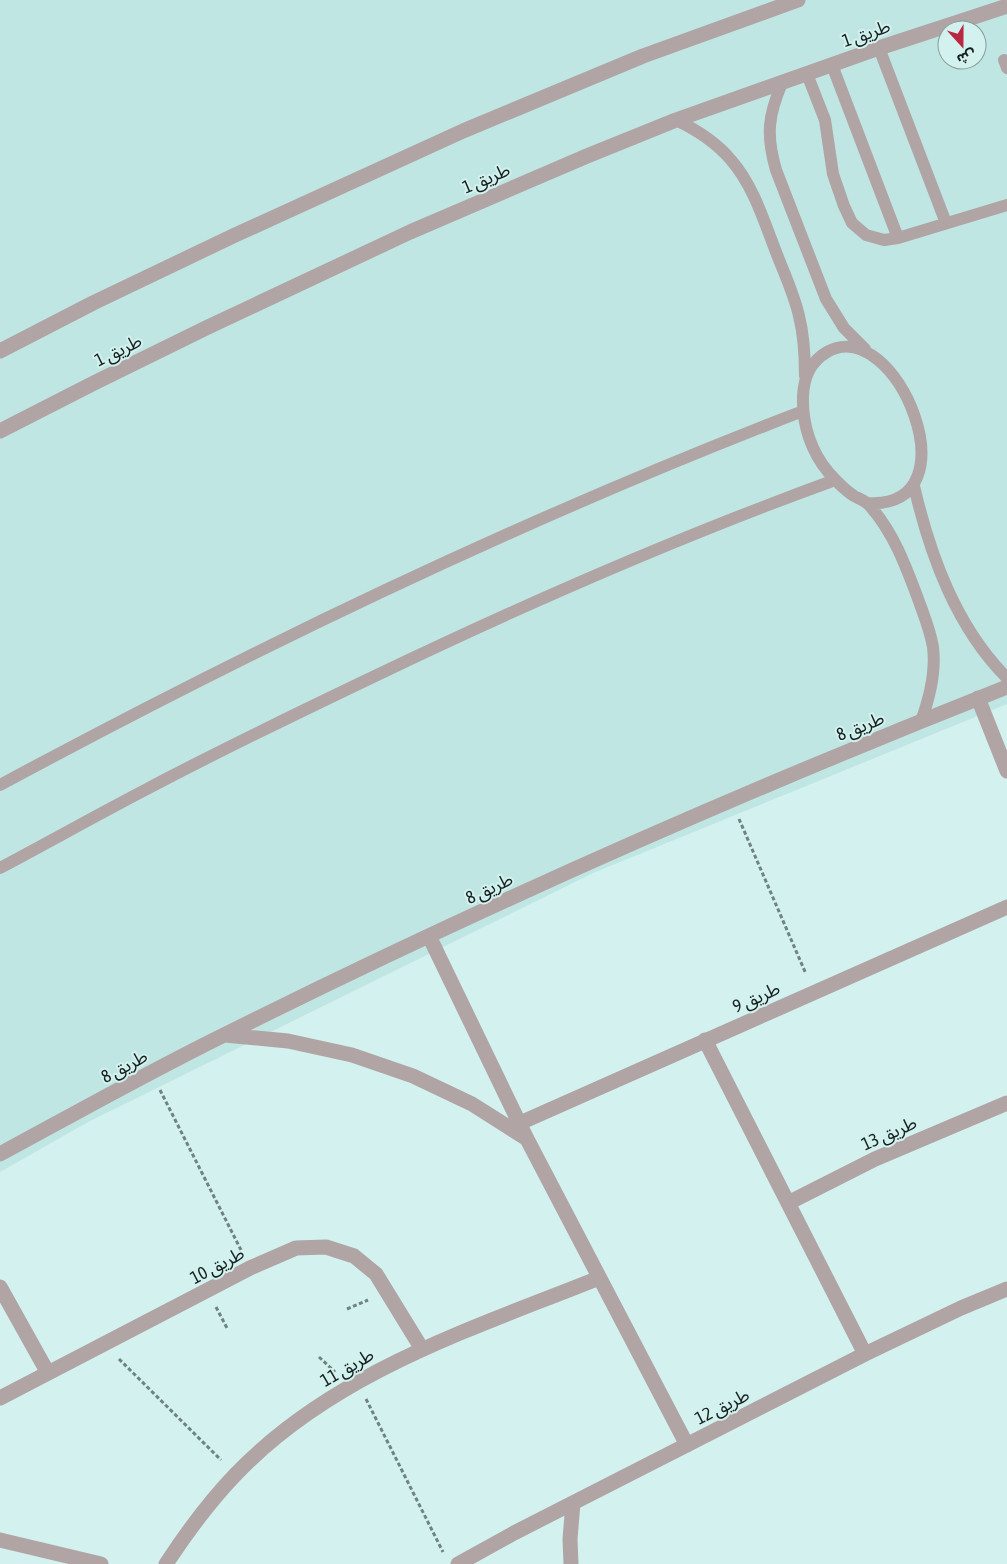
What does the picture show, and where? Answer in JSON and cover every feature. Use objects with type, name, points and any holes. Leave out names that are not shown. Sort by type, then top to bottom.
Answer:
[{"type":"street","points":[[0,351],[93,303],[224,240],[463,132],[643,56],[798,0]]},
{"type":"street","name":"طريق 1","points":[[0,431],[199,331],[410,232],[578,160],[676,120],[879,48],[1007,6]]},
{"type":"street","name":"طريق 8","points":[[0,1154],[223,1035],[428,936],[730,800],[1007,687]]},
{"type":"street","points":[[978,698],[1007,772]]},
{"type":"street","name":"طريق 9","points":[[520,1123],[1007,907]]},
{"type":"street","points":[[428,936],[520,1123],[526,1139],[687,1445]]},
{"type":"street","points":[[223,1035],[288,1042],[352,1055],[413,1076],[472,1104],[526,1139]]},
{"type":"street","points":[[705,1040],[865,1354]]},
{"type":"street","name":"طريق 13","points":[[788,1203],[875,1159],[1007,1102]]},
{"type":"street","name":"طريق 10","points":[[0,1398],[250,1268],[296,1248],[326,1247],[354,1256],[376,1274],[422,1349]]},
{"type":"street","name":"طريق 11","points":[[166,1564],[194,1523],[236,1474],[273,1440],[307,1414],[357,1382],[422,1349],[600,1278]]},
{"type":"street","points":[[0,1287],[48,1373]]},
{"type":"street","name":"طريق 12","points":[[458,1564],[514,1533],[865,1354],[961,1308],[1007,1289]]},
{"type":"street","points":[[571,1564],[570,1540],[573,1503]]},
{"type":"street","points":[[0,1540],[101,1564]]},
{"type":"lane","points":[[879,48],[946,223]]},
{"type":"lane","points":[[832,65],[898,238]]},
{"type":"lane","points":[[807,74],[825,120],[833,174],[852,223],[866,235],[884,240],[898,238],[1007,205]]},
{"type":"lane","points":[[782,83],[773,104],[769,126],[770,149],[776,170],[826,299],[844,328],[855,341],[884,365],[897,380],[915,415],[920,434],[921,455],[919,474],[914,486],[905,495],[894,501],[882,504],[868,503]]},
{"type":"lane","points":[[676,120],[697,130],[716,144],[732,161],[745,180],[760,211],[797,308],[803,336],[805,378],[803,411],[805,426],[816,455],[834,480],[850,493],[868,503],[887,528],[902,556],[929,630],[933,648],[932,685],[928,704],[921,721]]},
{"type":"lane","points":[[805,378],[810,366],[819,357],[831,350],[843,347],[856,348],[868,352]]},
{"type":"lane","points":[[0,785],[209,676],[413,577],[589,498],[803,411]]},
{"type":"lane","points":[[0,868],[148,788],[244,739],[466,632],[624,563],[834,480]]},
{"type":"lane","points":[[914,486],[927,534],[959,614],[978,644],[1007,678]]},
{"type":"path","points":[[730,800],[814,992]]},
{"type":"path","points":[[152,1072],[250,1268]]},
{"type":"path","points":[[104,1344],[236,1474]]},
{"type":"path","points":[[357,1382],[444,1555]]},
{"type":"shaded area","points":[[0,0],[1007,0],[1007,704],[593,873],[88,1122],[0,1172]]}]
